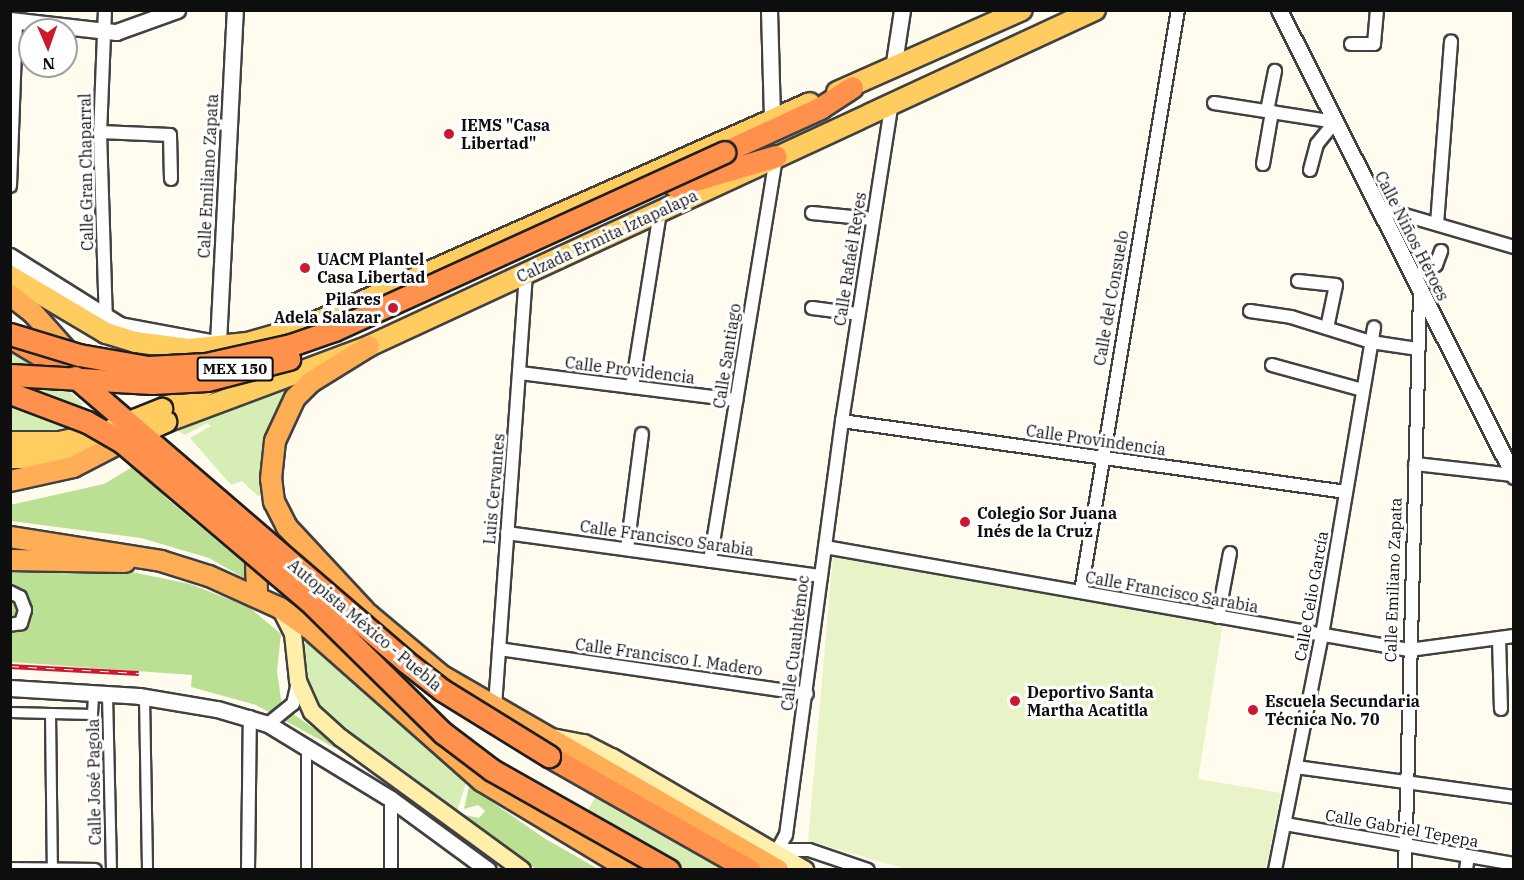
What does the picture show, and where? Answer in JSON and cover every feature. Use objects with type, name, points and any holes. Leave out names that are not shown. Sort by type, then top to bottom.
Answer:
[{"type":"highway","points":[[10,337],[79,356],[148,366],[206,364],[291,345],[334,330],[820,108],[852,87]]},
{"type":"highway","points":[[10,375],[152,383],[207,380],[260,368],[343,338],[675,186],[776,156]]},
{"type":"highway","points":[[10,296],[33,313],[158,453],[332,595]]},
{"type":"highway","points":[[10,311],[159,463],[332,595],[369,615],[441,676],[495,706],[540,735],[769,863]]},
{"type":"highway","points":[[10,337],[71,382],[256,563],[340,641],[356,671]]},
{"type":"highway","name":"Autopista México - Puebla","points":[[10,337],[85,384],[442,690],[769,863]]},
{"type":"highway","points":[[361,349],[311,382],[295,398],[275,441],[271,479],[274,502],[287,527],[353,592],[369,615]]},
{"type":"highway","name":"Autopista México - Puebla","points":[[10,393],[87,422],[201,508],[317,608],[443,733],[492,770],[669,870]]},
{"type":"highway","points":[[10,481],[73,467],[117,444]]},
{"type":"highway","points":[[10,537],[161,561],[256,596],[280,608],[482,781],[630,870]]},
{"type":"highway","points":[[10,560],[161,561]]},
{"type":"highway","points":[[256,563],[256,596]]},
{"type":"main road","points":[[10,276],[55,296],[106,325],[164,347],[218,345],[307,326],[772,117],[852,87],[1022,10]]},
{"type":"main road","name":"Calzada Ermita Iztapalapa","points":[[10,458],[62,458],[117,444],[164,416],[361,349],[1095,10]]},
{"type":"main road","points":[[346,308],[331,328],[330,338],[333,346],[361,349]]},
{"type":"main road","name":"MEX 150","points":[[10,442],[59,442],[164,416],[307,326]]},
{"type":"main road","points":[[280,608],[293,634],[298,681],[305,701],[324,724],[522,870]]},
{"type":"main road","points":[[769,863],[805,870]]},
{"type":"street","name":"Calle Gran Chaparral","points":[[105,10],[100,132],[106,325]]},
{"type":"street","points":[[10,186],[13,20],[104,32],[128,30],[177,10]]},
{"type":"street","name":"Calle Emiliano Zapata","points":[[218,345],[235,10]]},
{"type":"street","points":[[770,10],[772,117]]},
{"type":"street","points":[[893,69],[902,10]]},
{"type":"street","name":"Calle del Consuelo","points":[[1081,592],[1101,458],[1178,10]]},
{"type":"street","name":"Calle Niños Héroes","points":[[1280,10],[1420,292],[1508,451],[1513,476]]},
{"type":"street","points":[[1351,44],[1374,44],[1377,10]]},
{"type":"street","points":[[1437,224],[1451,42]]},
{"type":"street","points":[[1263,164],[1275,71]]},
{"type":"street","name":"Calle Rafaél Reyes","points":[[842,421],[892,102]]},
{"type":"street","points":[[1214,103],[1335,122],[1317,144],[1310,170]]},
{"type":"street","points":[[100,132],[170,135],[171,178]]},
{"type":"street","name":"Calle Santiago","points":[[710,561],[776,156]]},
{"type":"street","points":[[1377,207],[1514,247]]},
{"type":"street","points":[[632,387],[660,212]]},
{"type":"street","points":[[812,213],[872,219]]},
{"type":"street","points":[[1413,277],[1436,265],[1441,251]]},
{"type":"street","points":[[10,256],[55,296]]},
{"type":"street","name":"Luis Cervantes","points":[[495,706],[526,273]]},
{"type":"street","points":[[1298,281],[1336,285],[1327,328]]},
{"type":"street","name":"Calle Emiliano Zapata","points":[[1405,870],[1420,292]]},
{"type":"street","points":[[812,308],[858,314]]},
{"type":"street","points":[[1250,311],[1327,328],[1371,342],[1418,349]]},
{"type":"street","name":"Calle Celio García","points":[[1275,870],[1322,635],[1374,327]]},
{"type":"street","points":[[1272,365],[1363,390]]},
{"type":"street","name":"Calle Providencia","points":[[520,373],[736,400]]},
{"type":"street","name":"Calle Provindencia","points":[[842,421],[1346,492]]},
{"type":"street","name":"Calle Cuauhtémoc","points":[[769,863],[786,835],[807,694],[842,421]]},
{"type":"street","points":[[627,549],[642,434]]},
{"type":"street","points":[[1415,464],[1513,476]]},
{"type":"street","name":"Calle Francisco Sarabia","points":[[507,533],[821,576]]},
{"type":"street","name":"Calle Francisco Sarabia","points":[[825,547],[1409,650],[1514,636]]},
{"type":"street","points":[[1218,617],[1230,553]]},
{"type":"street","points":[[10,592],[20,597],[25,610],[21,623],[10,625]]},
{"type":"street","points":[[1499,638],[1501,709]]},
{"type":"street","name":"Calle Francisco I. Madero","points":[[498,649],[807,694]]},
{"type":"street","points":[[268,724],[293,704],[298,681]]},
{"type":"street","points":[[10,688],[144,696],[250,717],[306,744],[391,799],[488,870]]},
{"type":"street","points":[[10,712],[92,714],[100,693]]},
{"type":"street","name":"Calle José Pagola","points":[[100,693],[111,870]]},
{"type":"street","points":[[144,696],[147,870]]},
{"type":"street","points":[[50,713],[52,869]]},
{"type":"street","points":[[248,870],[250,717]]},
{"type":"street","points":[[306,744],[306,870]]},
{"type":"street","points":[[1296,766],[1514,797]]},
{"type":"street","points":[[391,799],[391,870]]},
{"type":"street","name":"Calle Gabriel Tepepa","points":[[1285,824],[1514,864]]},
{"type":"street","points":[[769,863],[809,850],[868,870]]},
{"type":"street","points":[[1466,870],[1468,856]]},
{"type":"street","points":[[10,869],[95,870]]},
{"type":"green space","points":[[10,348],[54,376],[83,404],[66,427],[30,435],[11,434]]},
{"type":"green space","points":[[304,380],[267,494],[258,496],[242,481],[231,485],[190,438],[211,426],[207,423],[185,435],[178,431]]},
{"type":"green space","points":[[139,463],[165,497],[247,566],[246,579],[209,558],[141,538],[11,521],[10,505],[104,484]]},
{"type":"green space","name":"Deportivo Santa Martha Acatitla","points":[[833,555],[1223,623],[1198,779],[1281,793],[1266,869],[906,869],[808,841]]},
{"type":"green space","points":[[10,567],[127,571],[190,584],[249,607],[281,634],[277,671],[282,706],[337,745],[335,748],[256,705],[191,687],[192,675],[11,662]]},
{"type":"green space","points":[[307,641],[466,783],[457,812],[359,741],[317,702],[309,686],[303,646]]},
{"type":"green space","points":[[607,778],[766,869],[654,869],[578,826]]},
{"type":"green space","points":[[469,786],[544,838],[598,869],[536,869],[460,814],[479,818],[485,811],[478,805],[464,809]]},
{"type":"railway","points":[[10,666],[139,673]]},
{"type":"place","name":"IEMS \"Casa Libertad\"","points":[[449,134]]},
{"type":"place","name":"UACM Plantel Casa Libertad","points":[[305,268]]},
{"type":"place","name":"Pilares Adela Salazar","points":[[393,308]]},
{"type":"place","name":"Colegio Sor Juana Inés de la Cruz","points":[[965,522]]},
{"type":"place","name":"Deportivo Santa Martha Acatitla","points":[[1015,701]]},
{"type":"place","name":"Escuela Secundaria Técnica No. 70","points":[[1253,710]]}]
